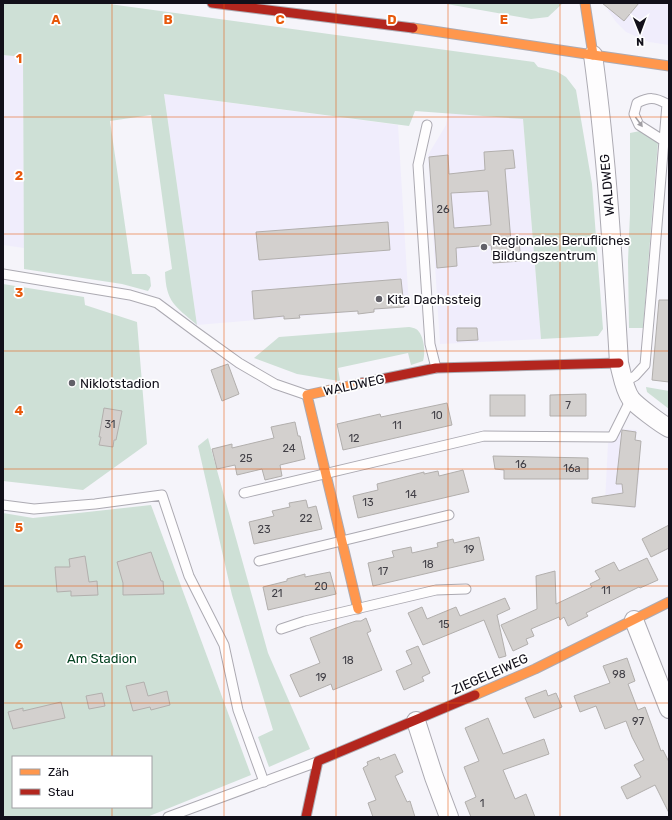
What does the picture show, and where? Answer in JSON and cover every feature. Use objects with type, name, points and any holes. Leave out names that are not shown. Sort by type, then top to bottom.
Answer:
[{"type":"street","points":[[212,3],[260,6],[669,66]]},
{"type":"street","points":[[585,3],[593,55]]},
{"type":"street","name":"WALDWEG","points":[[593,55],[600,104],[610,223],[619,363],[624,382],[631,399],[661,424],[669,428]]},
{"type":"street","name":"WALDWEG","points":[[358,608],[307,395],[436,368],[619,363]]},
{"type":"street","name":"ZIEGELEIWEG","points":[[318,762],[535,669],[669,602]]},
{"type":"street","points":[[634,620],[669,709]]},
{"type":"street","points":[[416,721],[449,817]]},
{"type":"street","points":[[306,817],[318,762]]},
{"type":"lane","points":[[624,382],[635,376],[645,365],[664,141],[667,104],[658,99],[646,98],[637,103],[634,114],[639,125],[664,141]]},
{"type":"lane","points":[[427,126],[418,166],[430,344],[436,368]]},
{"type":"lane","points":[[3,274],[130,294],[157,303],[239,363],[276,384],[307,395]]},
{"type":"lane","points":[[244,493],[484,436],[612,437],[631,399]]},
{"type":"lane","points":[[3,505],[34,509],[95,504],[162,495],[189,576],[224,645],[238,710],[264,782]]},
{"type":"lane","points":[[259,561],[449,515]]},
{"type":"lane","points":[[281,629],[305,621],[436,590],[466,590]]},
{"type":"lane","points":[[168,817],[318,762]]},
{"type":"shaded area","points":[[605,3],[669,3],[669,45],[649,42],[626,32],[616,22]]},
{"type":"shaded area","points":[[3,55],[23,57],[24,248],[3,245]]},
{"type":"shaded area","points":[[164,94],[398,125],[409,307],[197,325]]},
{"type":"shaded area","name":"Regionales Berufliches Bildungszentrum","points":[[448,113],[523,119],[541,339],[440,344],[428,155],[446,125]]},
{"type":"shaded area","points":[[621,429],[637,430],[634,464],[640,466],[636,508],[617,506],[616,503],[605,503],[608,443],[616,440]]},
{"type":"green space","points":[[3,3],[102,3],[534,62],[538,67],[556,71],[566,77],[576,90],[592,184],[603,329],[598,336],[541,339],[523,119],[415,111],[409,126],[164,94],[197,325],[177,308],[167,290],[165,272],[172,269],[151,115],[110,121],[132,274],[146,274],[150,277],[151,286],[148,291],[122,284],[24,269],[23,57],[3,55]]},
{"type":"green space","points":[[441,3],[563,3],[548,17],[531,19]]},
{"type":"green space","points":[[640,131],[658,142],[643,328],[629,328],[628,261],[630,214],[630,133]]},
{"type":"green space","name":"Niklotstadion","points":[[3,284],[84,297],[85,305],[137,322],[147,444],[83,490],[3,481]]},
{"type":"green space","points":[[409,327],[419,331],[423,339],[423,361],[411,365],[408,353],[338,368],[339,381],[297,374],[254,358],[279,337]]},
{"type":"green space","points":[[646,387],[669,391],[669,409],[647,392]]},
{"type":"green space","points":[[208,438],[268,653],[310,749],[269,767],[258,737],[273,730],[232,595],[198,446]]},
{"type":"green space","name":"Am Stadion","points":[[151,505],[251,775],[147,817],[3,817],[3,513],[33,518]]},
{"type":"building","points":[[602,3],[639,3],[624,21]]},
{"type":"building","points":[[513,150],[515,168],[505,169],[511,242],[519,241],[521,261],[493,263],[491,245],[456,248],[457,266],[437,268],[429,157],[448,155],[449,174],[485,170],[484,152]],"holes":[[[488,191],[491,225],[454,228],[451,193]]]},
{"type":"building","points":[[388,222],[390,250],[259,260],[256,232]]},
{"type":"building","points":[[401,279],[404,307],[374,309],[374,312],[358,314],[358,311],[299,315],[300,318],[284,319],[284,316],[254,319],[252,291]]},
{"type":"building","points":[[659,300],[669,300],[669,382],[652,380]]},
{"type":"building","points":[[457,328],[477,328],[478,340],[457,341]]},
{"type":"building","points":[[228,364],[239,394],[222,401],[211,370]]},
{"type":"building","points":[[586,394],[586,416],[550,416],[550,395]]},
{"type":"building","points":[[490,395],[525,395],[525,416],[490,416]]},
{"type":"building","points":[[447,403],[452,425],[343,450],[337,424],[380,414],[381,417]]},
{"type":"building","points":[[104,408],[122,411],[116,440],[114,440],[113,447],[99,445]]},
{"type":"building","points":[[295,422],[305,459],[280,465],[282,476],[265,480],[262,469],[237,475],[235,465],[217,469],[212,449],[232,444],[232,448],[274,438],[271,427]]},
{"type":"building","points":[[622,430],[636,432],[635,440],[641,441],[635,507],[592,503],[592,498],[623,493],[622,484],[616,484]]},
{"type":"building","points":[[493,456],[588,458],[588,479],[504,479],[504,470],[495,469]]},
{"type":"building","points":[[463,470],[469,492],[358,518],[353,496],[378,490],[377,484],[424,472],[424,474],[438,471],[439,476]]},
{"type":"building","points":[[306,500],[308,508],[316,506],[322,529],[254,544],[249,522],[274,516],[272,511],[290,507],[289,503]]},
{"type":"building","points":[[669,525],[669,548],[651,557],[642,539]]},
{"type":"building","points":[[479,537],[484,560],[373,586],[368,563],[394,557],[392,551],[411,547],[412,553],[438,547],[437,543],[453,539],[454,543]]},
{"type":"building","points":[[151,552],[161,581],[163,581],[164,594],[123,595],[123,583],[117,562]]},
{"type":"building","points":[[85,556],[89,582],[97,581],[98,595],[71,596],[71,591],[57,592],[55,567],[70,567],[69,559]]},
{"type":"building","points":[[647,558],[658,580],[640,588],[639,587],[586,613],[588,616],[568,626],[564,617],[560,620],[559,617],[531,629],[534,636],[526,639],[528,644],[513,651],[501,625],[537,609],[536,576],[555,571],[556,604],[592,587],[590,584],[600,579],[595,571],[614,562],[619,571]]},
{"type":"building","points":[[330,572],[336,594],[268,610],[263,587],[287,581],[287,579],[305,574],[305,577]]},
{"type":"building","points":[[505,598],[510,609],[497,615],[506,656],[499,658],[484,620],[423,645],[408,613],[422,607],[427,619],[456,607],[460,616]]},
{"type":"building","points":[[366,618],[371,631],[367,633],[382,670],[333,690],[331,684],[300,697],[290,675],[320,663],[310,638]]},
{"type":"building","points":[[418,646],[430,673],[422,677],[424,681],[404,690],[396,671],[412,664],[406,651]]},
{"type":"building","points":[[627,658],[635,681],[628,684],[638,710],[645,707],[661,751],[663,750],[669,762],[669,813],[655,785],[627,799],[621,787],[641,777],[634,765],[644,760],[632,737],[626,721],[605,729],[596,706],[580,712],[574,696],[610,683],[603,666]]},
{"type":"building","points":[[144,682],[148,696],[167,691],[170,705],[151,710],[150,707],[133,711],[126,686]]},
{"type":"building","points":[[546,690],[548,696],[556,693],[562,707],[534,718],[525,698]]},
{"type":"building","points":[[102,693],[105,706],[89,709],[86,696]]},
{"type":"building","points":[[61,702],[65,718],[13,729],[8,712],[23,708],[23,711]]},
{"type":"building","points":[[488,718],[503,754],[544,739],[549,754],[503,770],[515,799],[526,794],[535,817],[471,817],[465,802],[476,797],[464,767],[479,761],[465,728]]},
{"type":"building","points":[[395,754],[403,772],[395,776],[407,802],[410,801],[415,817],[373,817],[368,803],[376,800],[363,768],[368,765],[367,762],[379,757],[380,760]]},
{"type":"traffic: slow","points":[[585,3],[593,55],[669,66]]},
{"type":"traffic: slow","points":[[413,28],[593,55]]},
{"type":"traffic: slow","points":[[358,609],[307,395],[362,383]]},
{"type":"traffic: slow","points":[[475,695],[535,669],[669,602]]},
{"type":"traffic: jam","points":[[212,3],[413,28]]},
{"type":"traffic: jam","points":[[362,383],[436,368],[619,363]]},
{"type":"traffic: jam","points":[[306,817],[318,761],[475,695]]},
{"type":"place","name":"Regionales Berufliches Bildungszentrum","points":[[484,247]]},
{"type":"place","name":"Kita Dachssteig","points":[[379,299]]},
{"type":"place","name":"Niklotstadion","points":[[72,383]]}]
